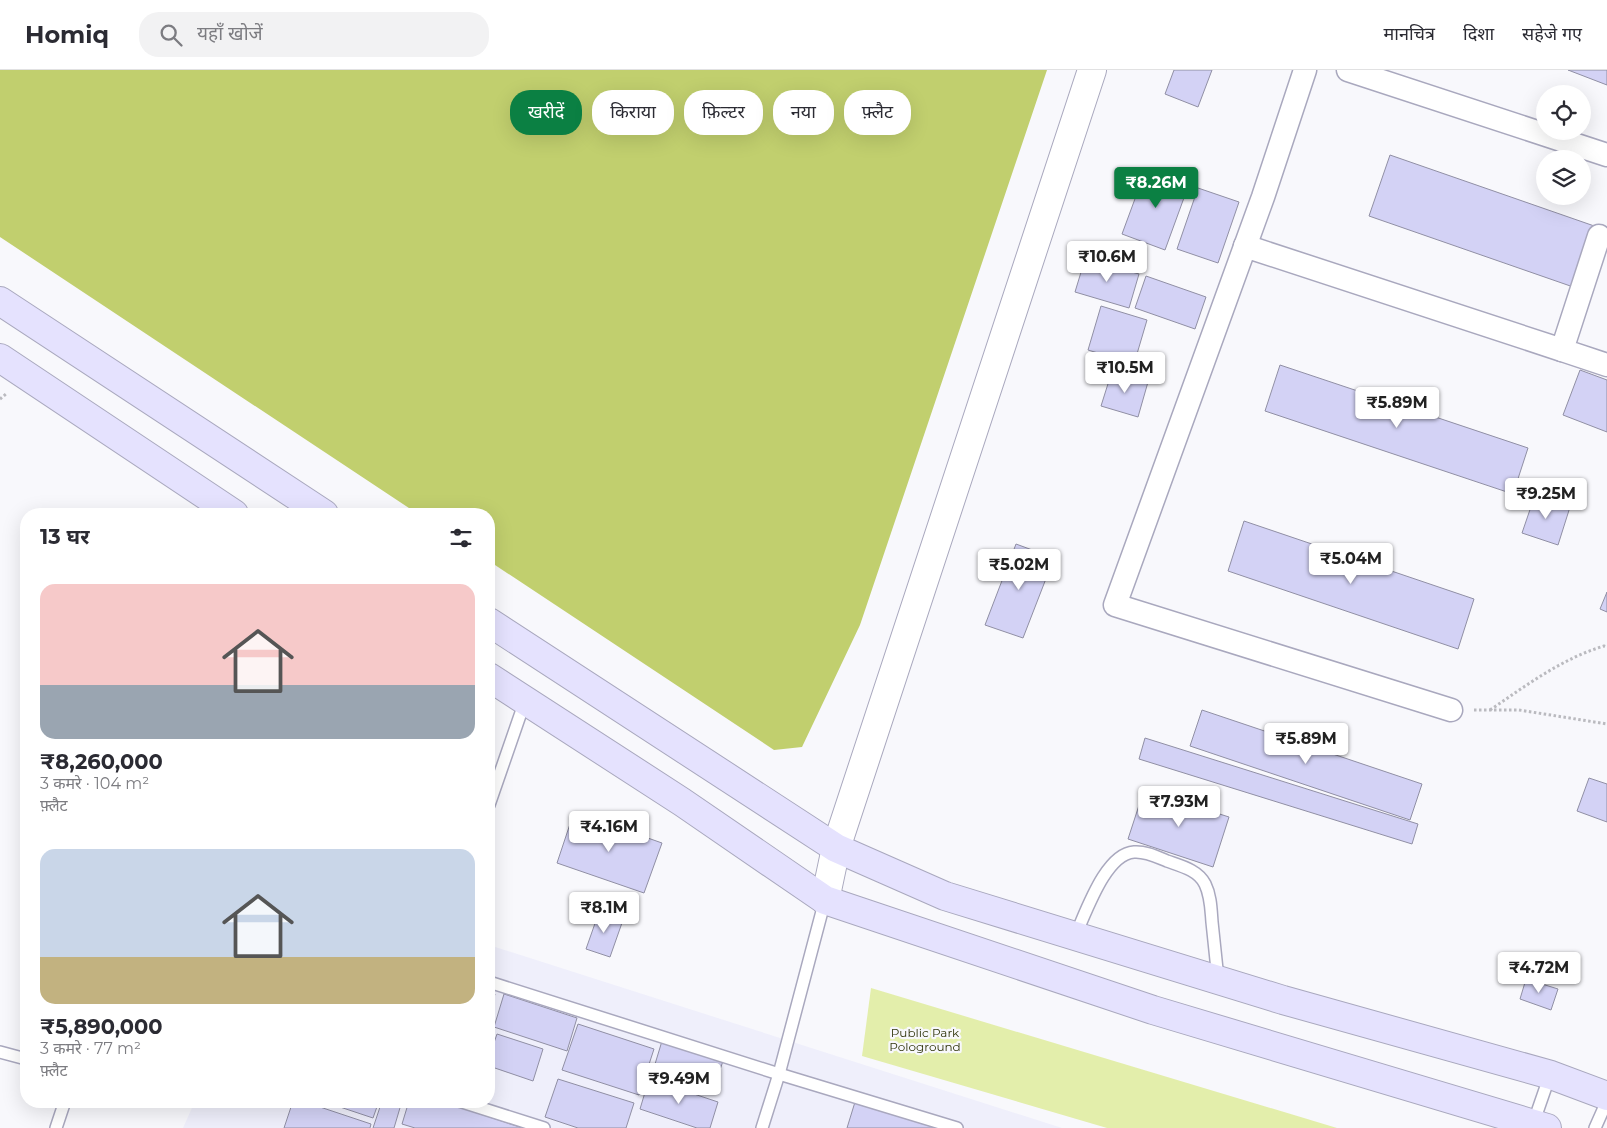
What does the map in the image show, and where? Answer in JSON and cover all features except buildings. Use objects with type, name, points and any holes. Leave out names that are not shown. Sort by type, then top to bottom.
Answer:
[{"type":"main road","points":[[0,301],[315,508]]},
{"type":"main road","points":[[0,358],[225,508]]},
{"type":"main road","points":[[495,626],[836,848],[945,896],[1218,980],[1550,1075],[1607,1096]]},
{"type":"main road","points":[[495,682],[682,802],[825,900],[1153,1010],[1538,1126]]},
{"type":"street","points":[[825,900],[836,848],[1092,70]]},
{"type":"street","points":[[1305,70],[1245,246],[1115,605],[1451,710]]},
{"type":"street","points":[[1348,70],[1607,155]]},
{"type":"street","points":[[1562,350],[1599,236]]},
{"type":"street","points":[[1245,246],[1607,366]]},
{"type":"lane","points":[[495,788],[525,701]]},
{"type":"lane","points":[[1075,936],[1100,882],[1115,862],[1126,854],[1136,852],[1148,854],[1187,868],[1199,875],[1206,885],[1210,900],[1218,980]]},
{"type":"lane","points":[[762,1128],[779,1074],[825,900]]},
{"type":"lane","points":[[495,984],[957,1128]]},
{"type":"lane","points":[[0,1052],[20,1057]]},
{"type":"lane","points":[[1538,1126],[1550,1075]]},
{"type":"lane","points":[[1595,1128],[1607,1101]]},
{"type":"lane","points":[[56,1128],[63,1108]]},
{"type":"lane","points":[[482,1108],[544,1128]]},
{"type":"path","points":[[1489,710],[1543,674],[1582,653],[1604,646],[1607,647]]},
{"type":"path","points":[[1451,710],[1519,710],[1607,724]]},
{"type":"shaded area","points":[[495,947],[1062,1128],[183,1128],[192,1108],[495,1108]]},
{"type":"green space","points":[[0,70],[1047,70],[860,625],[802,747],[774,750],[495,565],[495,508],[409,508],[0,237]]},
{"type":"green space","name":"Public Park Pologround","points":[[871,988],[1337,1128],[1107,1128],[862,1056]]}]
